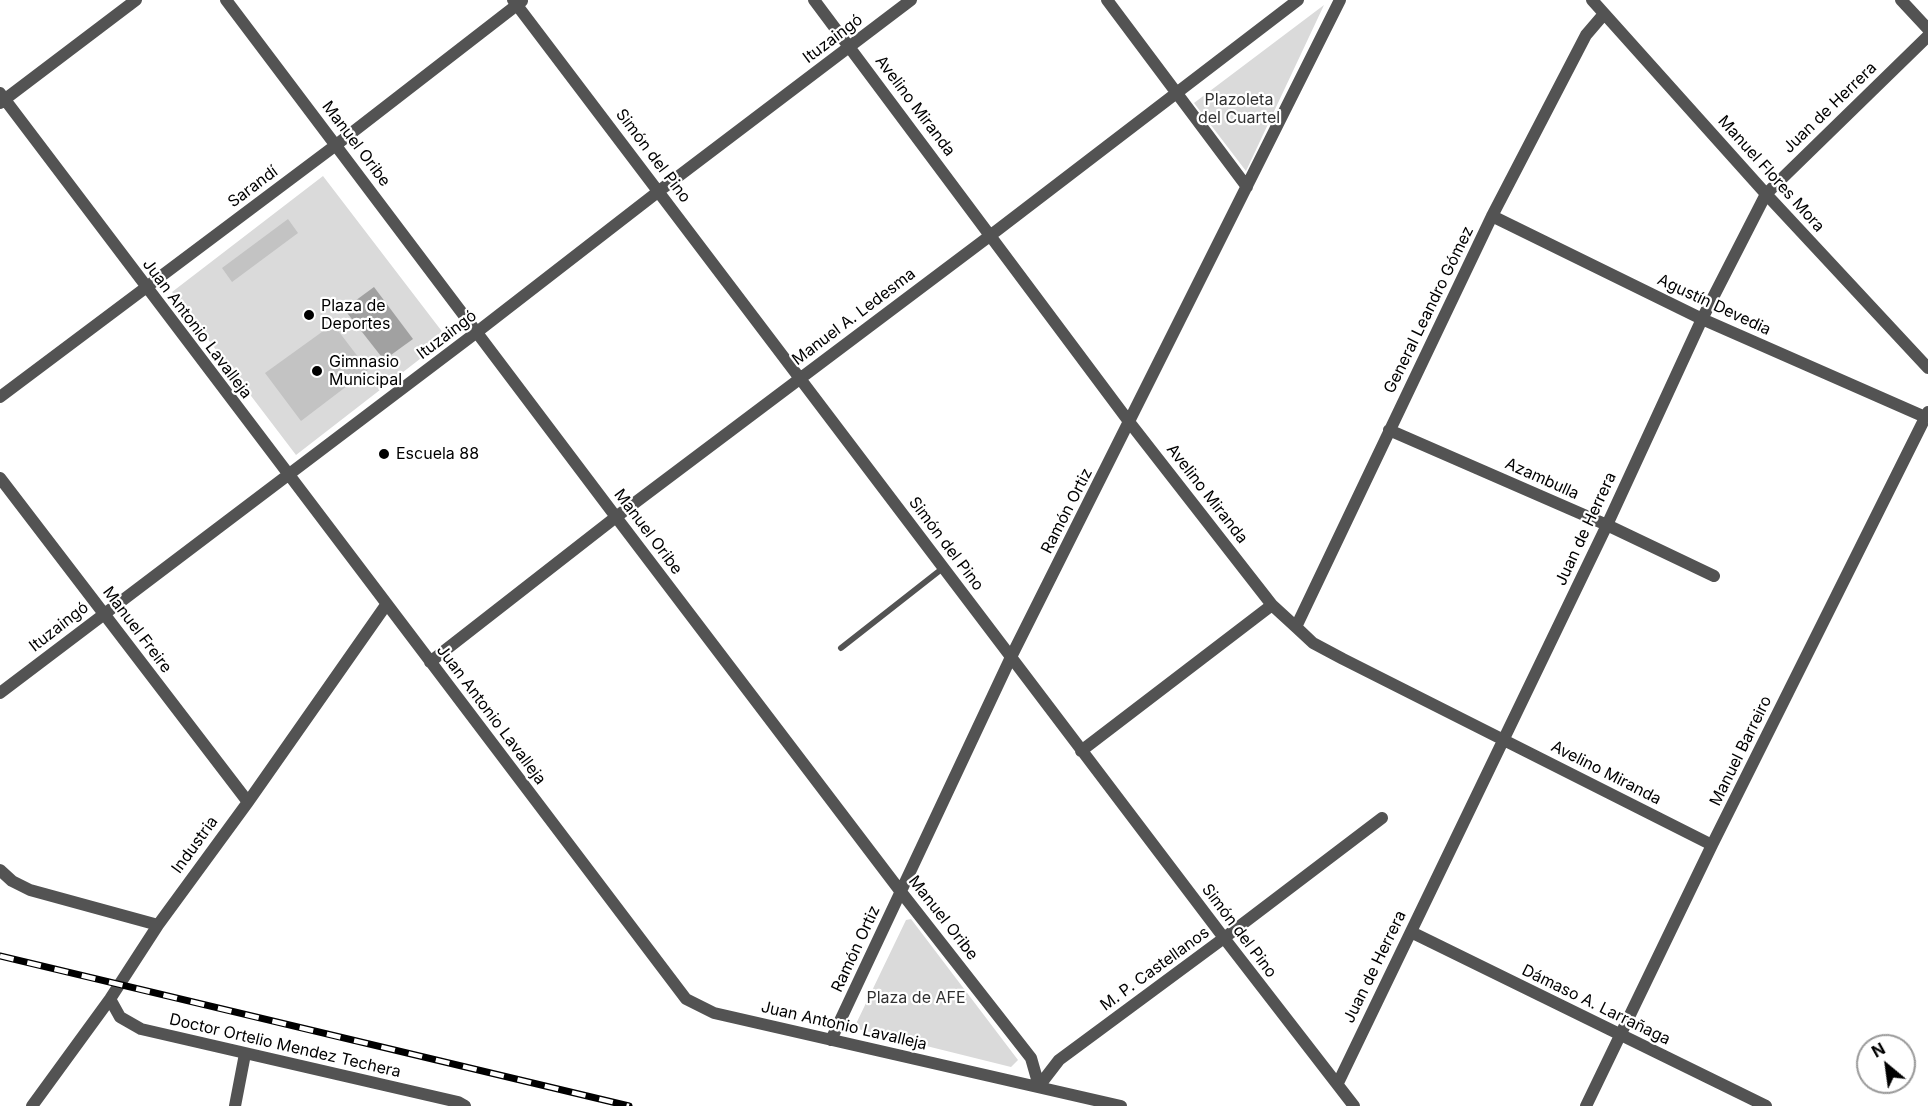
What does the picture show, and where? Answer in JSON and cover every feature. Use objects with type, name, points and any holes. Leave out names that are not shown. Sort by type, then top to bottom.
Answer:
[{"type":"street","points":[[2,99],[136,0]]},
{"type":"street","name":"Manuel Oribe","points":[[226,0],[616,517],[1031,1058],[1039,1086]]},
{"type":"street","name":"Avelino Miranda","points":[[814,0],[1130,423],[1272,605],[1313,643],[1712,845]]},
{"type":"street","name":"Ituzaingó","points":[[0,693],[912,0]]},
{"type":"street","points":[[1107,0],[1247,187]]},
{"type":"street","name":"Manuel A. Ledesma","points":[[430,662],[616,517],[1177,94],[1298,0]]},
{"type":"street","name":"Ramón Ortiz","points":[[831,1040],[1011,657],[1340,0]]},
{"type":"street","name":"Manuel Flores Mora","points":[[1592,0],[1766,194],[1928,368]]},
{"type":"street","points":[[1901,0],[1928,29]]},
{"type":"street","name":"Sarandí","points":[[0,397],[336,145],[518,2]]},
{"type":"street","name":"Simón del Pino","points":[[518,2],[943,568],[1224,939],[1354,1106]]},
{"type":"street","name":"General Leandro Gómez","points":[[1296,627],[1492,216],[1586,35],[1604,14]]},
{"type":"street","name":"Juan de Herrera","points":[[1338,1083],[1606,525],[1702,319],[1766,194],[1928,36]]},
{"type":"street","name":"Juan Antonio Lavalleja","points":[[2,99],[686,999],[714,1013],[1121,1106]]},
{"type":"street","name":"Agustín Devedia","points":[[1492,216],[1702,319],[1927,415]]},
{"type":"street","name":"Manuel Barreiro","points":[[1586,1106],[1712,845],[1927,415]]},
{"type":"street","name":"Azambulla","points":[[1389,430],[1606,525],[1714,576]]},
{"type":"street","name":"Manuel Freire","points":[[0,478],[248,802]]},
{"type":"street","name":"Industria","points":[[32,1106],[110,999],[158,925],[248,802],[386,605]]},
{"type":"street","points":[[1082,751],[1272,605]]},
{"type":"street","name":"M. P. Castellanos","points":[[1039,1086],[1059,1060],[1224,939],[1382,818]]},
{"type":"street","points":[[0,870],[12,881],[30,890],[158,925]]},
{"type":"street","name":"Dámaso A. Larrañaga","points":[[1411,932],[1766,1106]]},
{"type":"street","name":"Doctor Ortelio Mendez Techera","points":[[110,999],[120,1017],[141,1029],[458,1102],[465,1106]]},
{"type":"street","points":[[235,1106],[245,1054]]},
{"type":"lane","points":[[841,648],[943,568]]},
{"type":"green space","name":"Plazoleta del Cuartel","points":[[1324,5],[1246,171],[1194,103]]},
{"type":"green space","name":"Plaza de Deportes","points":[[323,176],[447,338],[296,455],[172,292]]},
{"type":"green space","name":"Plaza de AFE","points":[[911,919],[1018,1060],[1011,1067],[854,1028],[906,920]]},
{"type":"shaded area","points":[[374,287],[413,339],[384,360],[344,309]]},
{"type":"building","points":[[288,219],[298,233],[232,282],[222,268]]},
{"type":"building","name":"Gimnasio Municipal","points":[[333,324],[368,370],[301,421],[265,373]]},
{"type":"railway","points":[[0,956],[629,1106]]},
{"type":"place","name":"Plaza de Deportes","points":[[309,315]]},
{"type":"place","name":"Gimnasio Municipal","points":[[317,371]]},
{"type":"place","name":"Escuela 88","points":[[384,454]]}]
